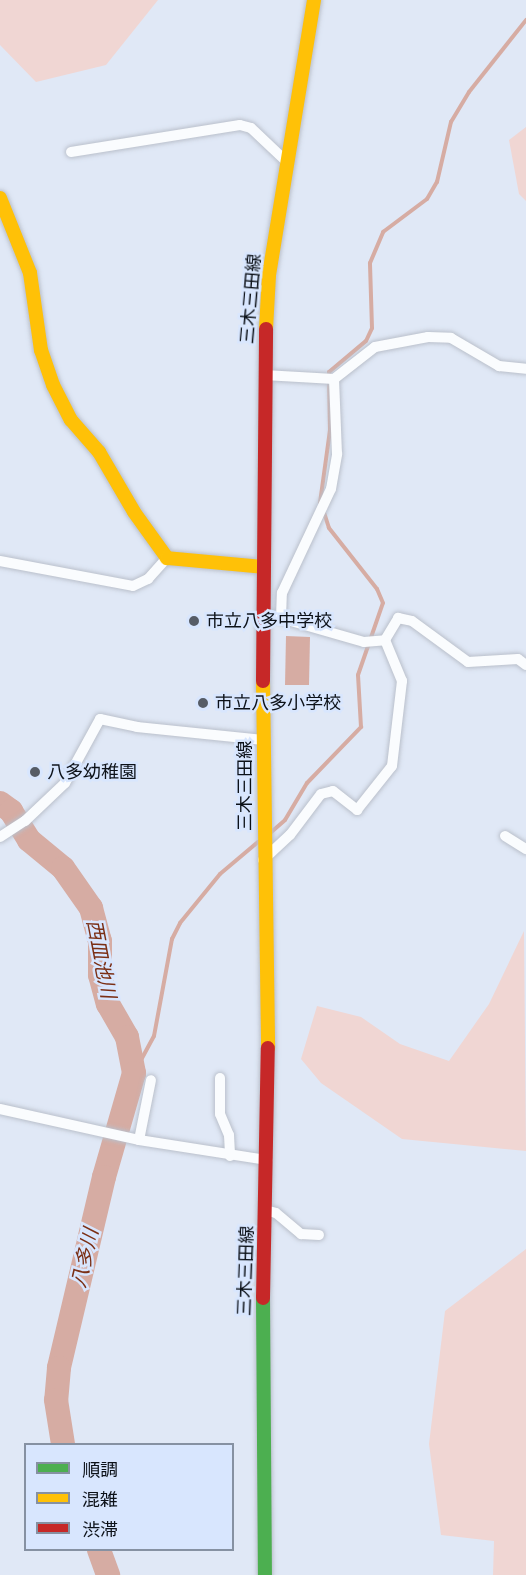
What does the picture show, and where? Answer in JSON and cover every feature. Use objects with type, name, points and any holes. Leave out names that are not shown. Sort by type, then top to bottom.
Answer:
[{"type":"main road","name":"三木三田線","points":[[265,1575],[262,1327],[269,1091],[263,855],[264,375],[269,274],[314,0]]},
{"type":"main road","points":[[0,198],[30,273],[41,350],[53,385],[71,420],[99,452],[134,512],[167,558],[264,567]]},
{"type":"street","points":[[71,152],[240,125],[251,128],[288,162]]},
{"type":"street","points":[[264,375],[334,379],[375,347],[428,337],[451,338],[499,366],[526,369]]},
{"type":"street","points":[[281,618],[282,592],[331,489],[337,454],[334,379]]},
{"type":"street","points":[[0,561],[133,586],[148,579],[167,558]]},
{"type":"street","points":[[262,613],[364,642],[385,640]]},
{"type":"street","points":[[385,640],[398,618],[412,621],[468,662],[518,659],[526,665]]},
{"type":"street","points":[[263,855],[290,835],[321,794],[333,791],[357,810],[392,766],[402,681],[385,640]]},
{"type":"street","points":[[0,837],[26,822],[65,783],[100,719],[136,727],[263,740]]},
{"type":"street","points":[[505,836],[526,849]]},
{"type":"street","points":[[220,1078],[220,1114],[230,1136],[230,1156]]},
{"type":"street","points":[[135,1139],[151,1080]]},
{"type":"street","points":[[0,1109],[104,1133],[267,1161]]},
{"type":"street","points":[[266,1210],[276,1213],[300,1234],[319,1235]]},
{"type":"shaded area","points":[[0,0],[158,0],[106,65],[36,82],[0,45]]},
{"type":"shaded area","points":[[526,127],[526,201],[519,194],[509,140]]},
{"type":"shaded area","points":[[286,636],[310,637],[309,685],[285,685]]},
{"type":"shaded area","points":[[524,931],[526,1151],[402,1139],[321,1083],[301,1059],[317,1006],[361,1017],[400,1044],[449,1061],[489,1004]]},
{"type":"shaded area","points":[[526,1249],[526,1575],[493,1575],[494,1541],[441,1535],[429,1444],[445,1311]]},
{"type":"waterway","points":[[320,503],[330,430],[329,372],[366,341],[372,328],[370,263],[383,232],[427,199],[437,182],[451,122],[469,92],[526,20]]},
{"type":"waterway","points":[[269,834],[285,820],[307,783],[361,727],[358,675],[383,603],[377,589],[329,528],[323,510]]},
{"type":"waterway","name":"八多川","points":[[0,803],[11,811],[29,840],[63,868],[91,908],[100,941],[100,975],[108,1004],[127,1037],[134,1073],[104,1177],[59,1368],[56,1400],[63,1443]]},
{"type":"waterway","points":[[134,1073],[154,1036],[172,939],[180,923],[220,874],[258,842]]},
{"type":"waterway","name":"八多川","points":[[99,1551],[108,1575]]},
{"type":"traffic: fast","points":[[263,1298],[265,1575]]},
{"type":"traffic: slow","points":[[266,329],[269,275],[314,0]]},
{"type":"traffic: slow","points":[[0,198],[30,273],[41,350],[53,385],[71,420],[99,452],[134,512],[167,558],[264,567]]},
{"type":"traffic: slow","points":[[263,681],[268,1048]]},
{"type":"traffic: jam","points":[[263,681],[266,329]]},
{"type":"traffic: jam","points":[[263,1298],[268,1048]]},
{"type":"place","name":"市立八多中学校","points":[[194,621]]},
{"type":"place","name":"市立八多小学校","points":[[203,703]]},
{"type":"place","name":"八多幼稚園","points":[[35,772]]},
{"type":"water label","name":"西皿池川","points":[[101,959]]}]
